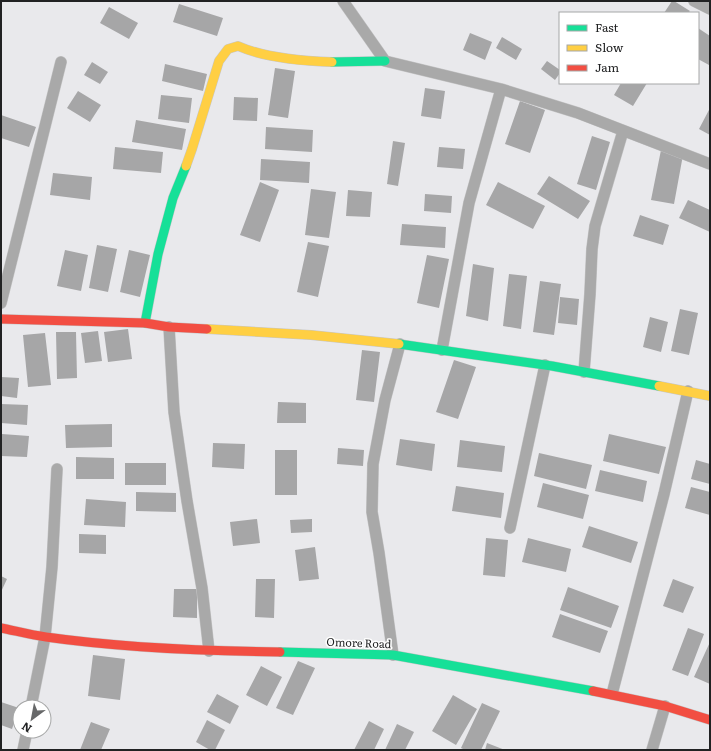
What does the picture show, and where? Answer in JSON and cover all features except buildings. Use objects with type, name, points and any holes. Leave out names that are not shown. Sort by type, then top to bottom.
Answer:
[{"type":"street","points":[[343,1],[385,61]]},
{"type":"street","points":[[694,1],[710,8]]},
{"type":"street","points":[[145,323],[158,254],[173,198],[192,149],[219,61],[228,49],[238,46],[247,50],[301,61],[385,61],[501,89],[578,113],[710,164]]},
{"type":"street","points":[[1,303],[61,62]]},
{"type":"street","points":[[442,350],[469,203],[501,89]]},
{"type":"street","points":[[584,372],[594,233],[623,131]]},
{"type":"street","points":[[1,319],[145,323],[169,327],[311,335],[400,344],[545,365],[710,396]]},
{"type":"street","points":[[169,327],[174,412],[202,588],[209,651]]},
{"type":"street","points":[[393,655],[372,512],[373,464],[385,400],[400,344]]},
{"type":"street","points":[[510,528],[545,365]]},
{"type":"street","points":[[612,694],[664,494],[688,392]]},
{"type":"street","points":[[33,699],[45,637],[52,567],[57,469]]},
{"type":"street","name":"Omore Road","points":[[1,628],[45,637],[115,645],[209,651],[393,655],[612,694],[666,706],[710,720]]},
{"type":"street","points":[[652,750],[666,706]]},
{"type":"street","points":[[23,750],[25,739]]},
{"type":"traffic: fast","points":[[332,62],[385,61]]},
{"type":"traffic: fast","points":[[145,323],[158,254],[173,198],[186,166]]},
{"type":"traffic: fast","points":[[399,344],[552,366],[659,386]]},
{"type":"traffic: fast","points":[[280,652],[393,655],[593,691]]},
{"type":"traffic: slow","points":[[186,166],[219,61],[228,49],[238,46],[272,56],[297,60],[332,62]]},
{"type":"traffic: slow","points":[[207,329],[311,335],[399,344]]},
{"type":"traffic: slow","points":[[659,386],[710,396]]},
{"type":"traffic: jam","points":[[1,319],[145,323],[169,327],[207,329]]},
{"type":"traffic: jam","points":[[1,628],[40,636],[104,644],[192,650],[280,652]]},
{"type":"traffic: jam","points":[[593,691],[665,706],[710,720]]}]
